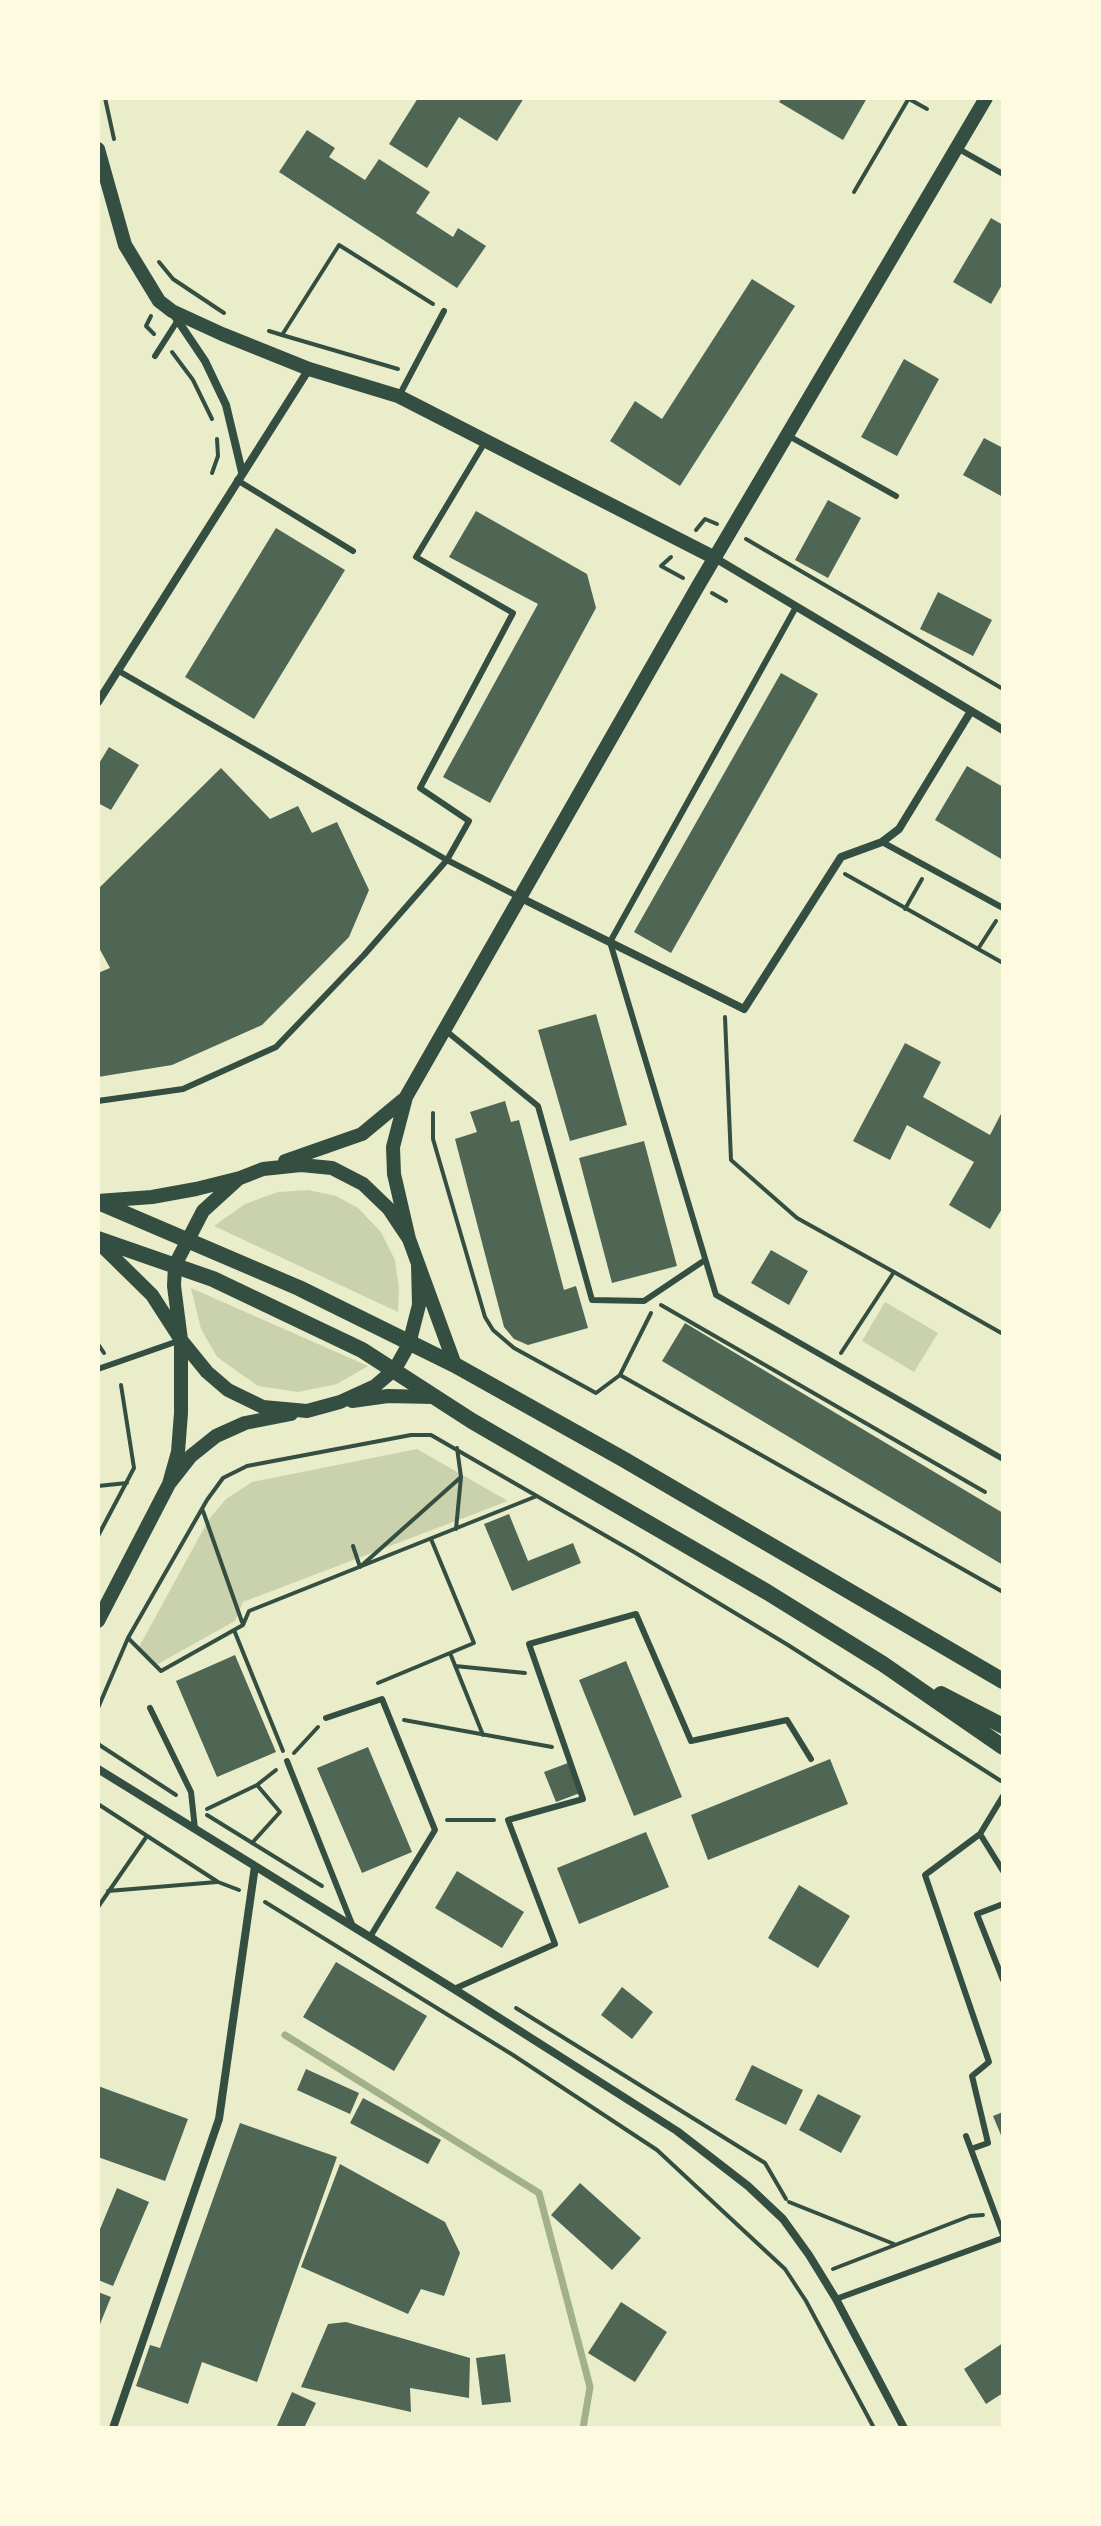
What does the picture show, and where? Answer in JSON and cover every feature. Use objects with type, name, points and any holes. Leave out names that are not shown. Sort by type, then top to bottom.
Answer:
[{"type":"main road","points":[[98,1202],[299,1288],[455,1365],[1003,1681]]},
{"type":"main road","points":[[98,1241],[213,1279],[362,1350],[433,1397],[651,1522],[883,1664],[1003,1747]]},
{"type":"main road","points":[[883,1664],[1003,1726]]},
{"type":"street","points":[[455,1365],[409,1239],[394,1174],[393,1147],[406,1097],[715,558],[986,98]]},
{"type":"street","points":[[98,149],[125,245],[159,301],[175,316],[205,361],[226,405],[239,476]]},
{"type":"street","points":[[175,316],[309,369],[398,396],[715,558],[1003,730]]},
{"type":"street","points":[[98,702],[309,369]]},
{"type":"street","points":[[521,898],[744,1009],[841,857],[882,842],[899,829],[971,711]]},
{"type":"street","points":[[98,1202],[152,1197],[240,1178],[362,1134],[406,1097]]},
{"type":"street","points":[[263,1169],[301,1165],[332,1168],[363,1184],[389,1209],[409,1239]]},
{"type":"street","points":[[169,1484],[178,1452],[181,1413],[181,1340],[174,1286],[175,1265],[203,1211],[240,1178]]},
{"type":"street","points":[[98,1241],[152,1295],[181,1340],[207,1372],[228,1390],[263,1407],[307,1411]]},
{"type":"street","points":[[340,1402],[375,1386],[395,1369],[409,1344],[419,1305],[418,1264]]},
{"type":"street","points":[[98,1621],[169,1484],[191,1456],[216,1436],[245,1423],[340,1402],[388,1396],[433,1397]]},
{"type":"street","points":[[98,1769],[677,2131],[748,2186],[783,2219],[836,2299],[904,2428]]},
{"type":"street","points":[[113,2428],[219,2119],[255,1866]]},
{"type":"lane","points":[[957,148],[1003,174]]},
{"type":"lane","points":[[398,396],[444,311]]},
{"type":"lane","points":[[155,356],[175,316]]},
{"type":"lane","points":[[787,435],[896,496]]},
{"type":"lane","points":[[98,1101],[183,1089],[276,1047],[364,955],[447,860],[469,821],[420,788],[513,613],[416,557],[486,440]]},
{"type":"lane","points":[[239,476],[353,551]]},
{"type":"lane","points":[[796,607],[610,942],[716,1295],[1003,1459]]},
{"type":"lane","points":[[117,670],[447,860],[521,898]]},
{"type":"lane","points":[[882,842],[1003,908]]},
{"type":"lane","points":[[445,1030],[538,1106],[592,1300],[644,1301],[705,1260]]},
{"type":"lane","points":[[98,1369],[181,1340]]},
{"type":"lane","points":[[454,1989],[555,1944],[508,1820],[583,1799],[529,1644],[636,1614],[691,1741],[787,1720],[811,1759]]},
{"type":"lane","points":[[326,1718],[382,1699],[435,1830],[370,1937]]},
{"type":"lane","points":[[150,1708],[191,1792],[195,1829]]},
{"type":"lane","points":[[287,1761],[353,1927]]},
{"type":"lane","points":[[971,2149],[988,2143],[972,2076],[989,2062],[925,1875],[980,1834],[1003,1796]]},
{"type":"lane","points":[[980,1834],[1003,1871]]},
{"type":"lane","points":[[1003,1904],[977,1914],[1003,1980]]},
{"type":"lane","points":[[836,2299],[1003,2236],[966,2136]]},
{"type":"path","points":[[854,192],[909,99],[927,109]]},
{"type":"path","points":[[282,335],[339,245],[444,311]]},
{"type":"path","points":[[173,279],[230,316]]},
{"type":"path","points":[[146,326],[193,380],[213,423]]},
{"type":"path","points":[[268,331],[410,372]]},
{"type":"path","points":[[212,473],[218,456],[217,435]]},
{"type":"path","points":[[767,549],[1003,689]]},
{"type":"path","points":[[905,909],[930,866]]},
{"type":"path","points":[[835,869],[1003,963]]},
{"type":"path","points":[[978,949],[1003,908]]},
{"type":"path","points":[[725,998],[731,1160],[797,1218],[1003,1334]]},
{"type":"path","points":[[433,1113],[433,1139],[485,1317],[493,1330],[514,1348],[596,1393],[620,1375],[656,1302],[985,1492]]},
{"type":"path","points":[[835,1363],[894,1272]]},
{"type":"path","points":[[620,1375],[1003,1592]]},
{"type":"path","points":[[98,1536],[134,1468],[121,1385]]},
{"type":"path","points":[[98,1708],[128,1638],[223,1478],[247,1466],[411,1435],[431,1435],[788,1645],[1003,1783]]},
{"type":"path","points":[[456,1529],[461,1477],[457,1448]]},
{"type":"path","points":[[360,1567],[461,1477]]},
{"type":"path","points":[[98,1486],[127,1483]]},
{"type":"path","points":[[128,1638],[161,1671],[243,1625],[249,1611],[537,1496]]},
{"type":"path","points":[[203,1511],[243,1625]]},
{"type":"path","points":[[368,1687],[474,1643],[431,1539]]},
{"type":"path","points":[[353,1546],[360,1567]]},
{"type":"path","points":[[234,1630],[287,1761]]},
{"type":"path","points":[[450,1653],[483,1735]]},
{"type":"path","points":[[455,1666],[540,1674]]},
{"type":"path","points":[[390,1717],[566,1750]]},
{"type":"path","points":[[202,1811],[257,1785],[287,1761],[326,1718]]},
{"type":"path","points":[[252,1843],[280,1812],[257,1785]]},
{"type":"path","points":[[98,1804],[218,1882],[108,1891]]},
{"type":"path","points":[[431,1821],[508,1820]]},
{"type":"path","points":[[98,1907],[147,1836]]},
{"type":"path","points":[[251,1894],[500,2047],[657,2150],[785,2269],[806,2301],[874,2428]]},
{"type":"path","points":[[788,2202],[894,2244]]},
{"type":"green space","points":[[308,1190],[336,1196],[358,1208],[381,1232],[395,1260],[398,1312],[214,1226],[245,1204],[278,1192]]},
{"type":"green space","points":[[191,1288],[368,1366],[337,1384],[298,1392],[258,1386],[217,1357],[201,1329]]},
{"type":"green space","points":[[885,1302],[938,1333],[914,1372],[862,1341]]},
{"type":"green space","points":[[417,1449],[508,1501],[243,1602],[235,1621],[156,1665],[139,1647],[209,1519],[226,1499],[252,1482]]},
{"type":"building","points":[[418,98],[524,98],[497,141],[459,117],[427,168],[389,144]]},
{"type":"building","points":[[782,98],[867,98],[843,140],[779,102]]},
{"type":"building","points":[[307,130],[335,148],[329,157],[365,180],[379,159],[430,192],[416,213],[453,237],[458,228],[486,246],[457,288],[279,172]]},
{"type":"building","points":[[991,218],[1003,225],[1003,283],[991,304],[953,282]]},
{"type":"building","points":[[752,279],[795,306],[680,486],[610,441],[635,401],[662,419]]},
{"type":"building","points":[[904,359],[939,379],[897,456],[861,437]]},
{"type":"building","points":[[984,438],[1003,448],[1003,497],[963,475]]},
{"type":"building","points":[[828,500],[861,518],[828,578],[795,560]]},
{"type":"building","points":[[476,511],[587,574],[596,608],[490,803],[443,777],[538,604],[449,557]]},
{"type":"building","points":[[276,528],[345,570],[254,719],[185,677]]},
{"type":"building","points":[[938,592],[992,620],[973,656],[920,629]]},
{"type":"building","points":[[781,673],[818,694],[671,953],[634,932]]},
{"type":"building","points":[[109,747],[139,765],[111,810],[98,803],[98,765]]},
{"type":"building","points":[[967,766],[1003,787],[1003,860],[935,820]]},
{"type":"building","points":[[221,768],[270,819],[298,806],[312,833],[337,822],[369,890],[349,937],[262,1025],[172,1065],[98,1077],[98,973],[110,968],[98,946],[98,889]]},
{"type":"building","points":[[596,1014],[627,1125],[570,1141],[538,1030]]},
{"type":"building","points":[[905,1043],[941,1062],[923,1097],[990,1135],[1003,1110],[1003,1207],[990,1229],[949,1205],[974,1162],[907,1125],[890,1160],[853,1141]]},
{"type":"building","points":[[505,1101],[511,1122],[519,1120],[564,1290],[576,1286],[588,1328],[528,1345],[514,1339],[504,1327],[455,1139],[477,1132],[470,1112]]},
{"type":"building","points":[[644,1141],[677,1266],[612,1283],[579,1158]]},
{"type":"building","points":[[771,1250],[808,1271],[789,1305],[751,1283]]},
{"type":"building","points":[[685,1323],[1003,1513],[1003,1565],[662,1361]]},
{"type":"building","points":[[509,1514],[528,1561],[573,1543],[581,1563],[512,1591],[484,1524]]},
{"type":"building","points":[[235,1655],[276,1752],[217,1777],[176,1681]]},
{"type":"building","points":[[626,1661],[682,1797],[634,1816],[579,1680]]},
{"type":"building","points":[[368,1747],[412,1852],[362,1873],[317,1768]]},
{"type":"building","points":[[830,1759],[848,1804],[708,1860],[691,1815]]},
{"type":"building","points":[[568,1763],[580,1793],[556,1802],[544,1772]]},
{"type":"building","points":[[646,1832],[669,1887],[579,1924],[557,1868]]},
{"type":"building","points":[[457,1871],[524,1912],[502,1948],[435,1908]]},
{"type":"building","points":[[799,1885],[850,1916],[818,1968],[768,1938]]},
{"type":"building","points":[[336,1962],[427,2016],[394,2071],[303,2017]]},
{"type":"building","points":[[622,1987],[653,2012],[632,2039],[601,2015]]},
{"type":"building","points":[[752,2065],[803,2090],[786,2125],[735,2100]]},
{"type":"building","points":[[306,2069],[359,2093],[350,2114],[297,2090]]},
{"type":"building","points":[[98,2086],[188,2119],[165,2181],[98,2157]]},
{"type":"building","points":[[818,2094],[861,2116],[841,2153],[799,2130]]},
{"type":"building","points":[[363,2098],[441,2140],[428,2164],[350,2123]]},
{"type":"building","points":[[1003,2112],[1003,2140],[993,2116]]},
{"type":"building","points":[[240,2123],[337,2157],[257,2382],[202,2362],[188,2404],[136,2386],[150,2345],[160,2348]]},
{"type":"building","points":[[340,2164],[445,2222],[460,2253],[444,2296],[421,2289],[408,2314],[301,2267]]},
{"type":"building","points":[[580,2183],[641,2238],[612,2270],[551,2215]]},
{"type":"building","points":[[117,2188],[149,2202],[113,2286],[98,2280],[98,2234]]},
{"type":"building","points":[[98,2292],[111,2297],[98,2329]]},
{"type":"building","points":[[621,2302],[667,2332],[635,2382],[588,2353]]},
{"type":"building","points":[[346,2322],[470,2358],[469,2398],[410,2388],[411,2412],[301,2387],[328,2324]]},
{"type":"building","points":[[1003,2343],[1003,2393],[986,2404],[964,2369]]},
{"type":"building","points":[[505,2354],[511,2402],[482,2405],[476,2358]]},
{"type":"building","points":[[292,2392],[316,2403],[304,2428],[276,2428]]},
{"type":"waterway","points":[[285,2035],[539,2193],[590,2387],[583,2428]]}]
